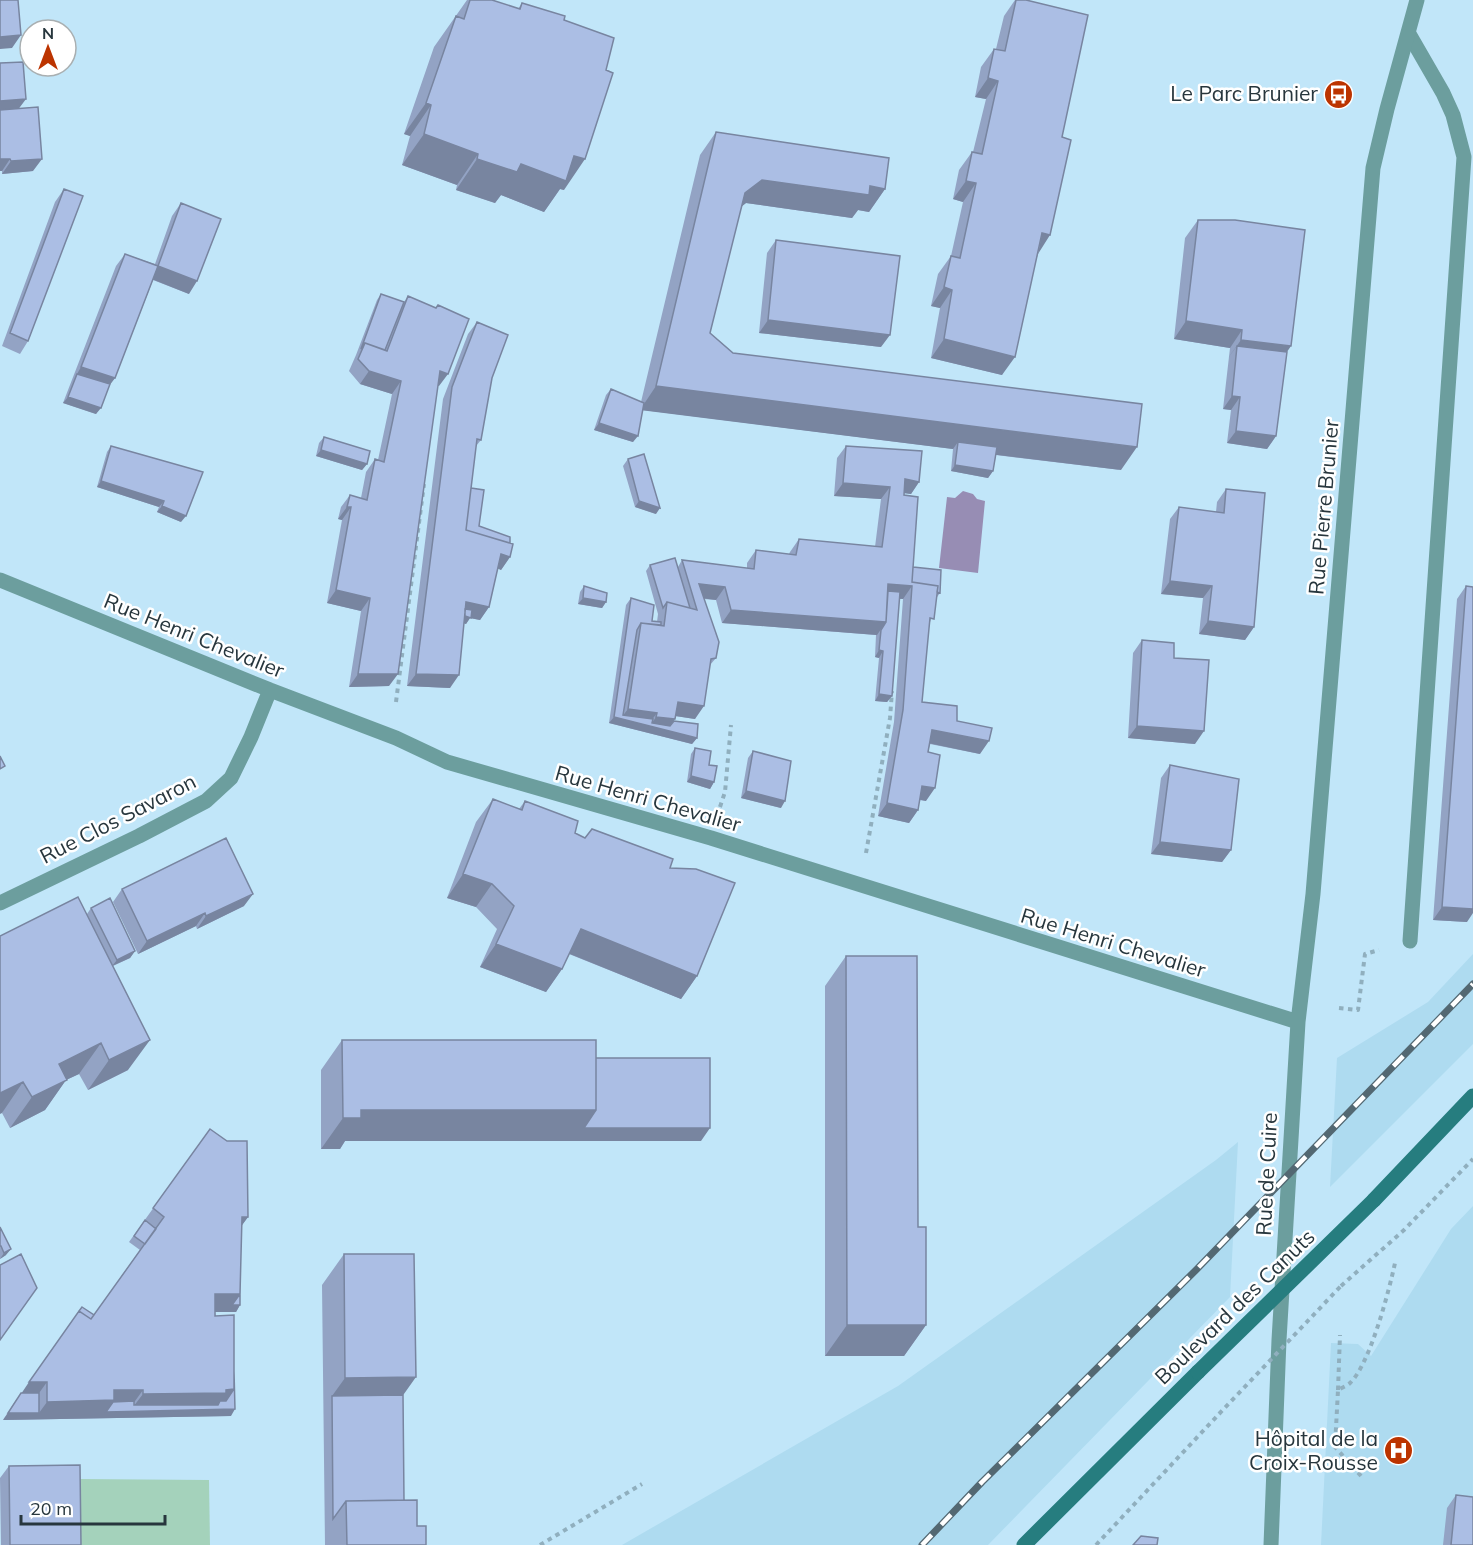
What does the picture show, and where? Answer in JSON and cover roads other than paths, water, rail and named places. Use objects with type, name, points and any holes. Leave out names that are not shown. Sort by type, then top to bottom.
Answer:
[{"type":"main road","name":"Boulevard des Canuts","points":[[1024,1545],[1374,1200],[1473,1096]]},
{"type":"street","name":"Rue Pierre Brunier","points":[[1298,1022],[1314,887],[1373,168],[1417,0]]},
{"type":"street","points":[[1409,34],[1447,100],[1464,157],[1410,941]]},
{"type":"street","name":"Rue Henri Chevalier","points":[[0,580],[270,690],[396,738],[447,762],[711,838],[1298,1022]]},
{"type":"street","name":"Rue Clos Savaron","points":[[0,903],[206,801],[231,778],[270,690]]},
{"type":"street","name":"Rue de Cuire","points":[[1271,1545],[1279,1340],[1298,1022]]},
{"type":"railway","points":[[922,1545],[982,1482],[1197,1269],[1473,984]]},
{"type":"place","name":"Le Parc Brunier","points":[[1339,94]]},
{"type":"place","name":"Hôpital de la Croix-Rousse","points":[[1399,1451]]}]
